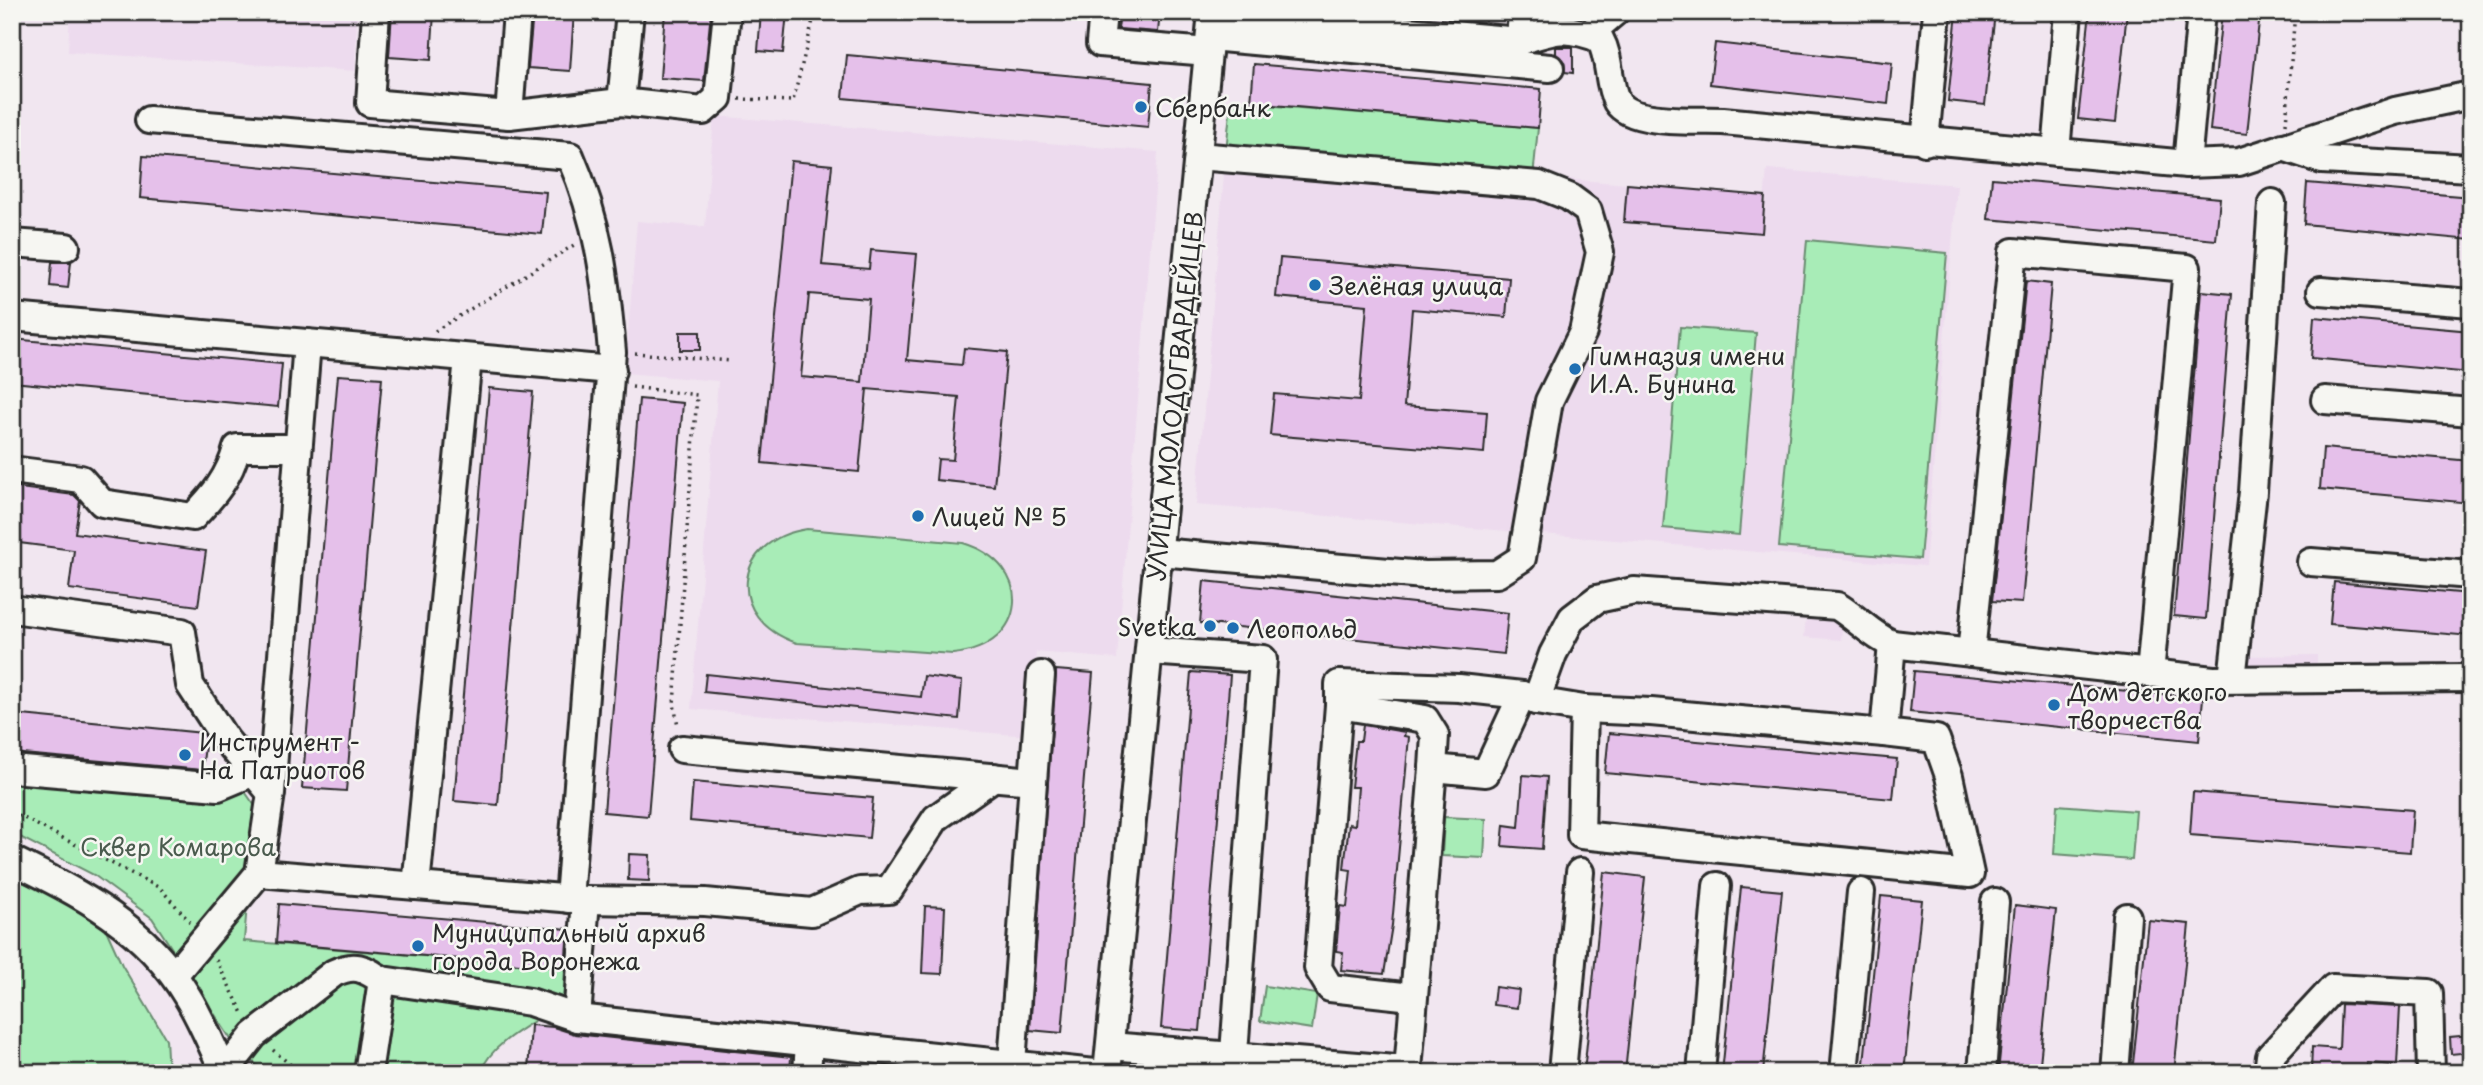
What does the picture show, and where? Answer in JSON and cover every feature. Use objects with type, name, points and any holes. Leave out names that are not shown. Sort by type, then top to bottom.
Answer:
[{"type":"street","points":[[376,12],[370,103],[509,115],[621,102],[703,111],[718,98],[727,12]]},
{"type":"street","points":[[509,115],[517,12]]},
{"type":"street","points":[[621,102],[630,12]]},
{"type":"street","points":[[1103,12],[1100,43],[1315,18],[1450,23],[1520,41],[1556,29],[1577,29],[1600,38],[1609,55],[1611,83],[1618,103],[1632,114],[1663,120],[1723,121],[1925,142],[2187,164],[2239,162],[2395,111],[2471,95]]},
{"type":"street","points":[[1520,41],[1522,12]]},
{"type":"street","points":[[1589,34],[1615,12]]},
{"type":"street","points":[[1925,142],[1937,12]]},
{"type":"street","points":[[2056,152],[2068,12]]},
{"type":"street","points":[[2187,164],[2201,12]]},
{"type":"street","points":[[1210,29],[1550,68]]},
{"type":"street","name":"УЛИЦА МОЛОДОГВАРДЕЙЦЕВ","points":[[1107,1073],[1210,29]]},
{"type":"street","points":[[149,120],[570,156],[597,231],[606,272],[612,369],[577,899],[577,1018]]},
{"type":"street","points":[[2283,147],[2322,160],[2471,168]]},
{"type":"street","points":[[1159,552],[1424,575],[1497,574],[1522,558],[1549,401],[1583,332],[1600,252],[1588,211],[1569,197],[1539,185],[1198,156]]},
{"type":"street","points":[[2232,679],[2253,492],[2272,203]]},
{"type":"street","points":[[12,243],[66,247]]},
{"type":"street","points":[[1971,653],[2013,252],[2187,268],[2150,674]]},
{"type":"street","points":[[2321,291],[2471,303]]},
{"type":"street","points":[[12,317],[612,369]]},
{"type":"street","points":[[174,975],[259,873],[271,793],[307,344]]},
{"type":"street","points":[[416,886],[468,358]]},
{"type":"street","points":[[2325,400],[2471,412]]},
{"type":"street","points":[[12,470],[81,480],[102,503],[193,517],[221,489],[232,467],[237,448],[298,449]]},
{"type":"street","points":[[2311,562],[2471,575]]},
{"type":"street","points":[[1433,768],[1486,773],[1572,618],[1597,599],[1634,591],[1837,606],[1862,622],[1873,636],[1892,644],[2150,674],[2232,679],[2471,678]]},
{"type":"street","points":[[12,609],[182,632],[190,685],[226,740],[271,793]]},
{"type":"street","points":[[1884,733],[1892,644]]},
{"type":"street","points":[[1149,652],[1264,659],[1234,1054]]},
{"type":"street","points":[[1013,1063],[1041,675]]},
{"type":"street","points":[[1412,996],[1330,988],[1318,968],[1339,684],[1459,688],[1584,709],[1651,712],[1936,739],[1949,776],[1970,874],[1581,835],[1584,709]]},
{"type":"street","points":[[1110,1046],[1234,1054],[1408,1071],[1435,736],[1424,719],[1339,705]]},
{"type":"street","points":[[682,749],[1033,781]]},
{"type":"street","points":[[12,769],[218,787],[254,772]]},
{"type":"street","points":[[259,873],[577,899],[705,902],[812,912],[860,891],[888,890],[936,818],[994,777]]},
{"type":"street","points":[[12,860],[108,910],[134,931],[174,975],[200,1018],[225,1073],[254,1035],[334,973],[348,966],[360,966],[382,980],[530,1002],[577,1018],[1096,1073]]},
{"type":"street","points":[[1562,1073],[1580,872]]},
{"type":"street","points":[[1701,1073],[1717,886]]},
{"type":"street","points":[[1844,1073],[1861,892]]},
{"type":"street","points":[[1982,1073],[1995,902]]},
{"type":"street","points":[[2115,1073],[2127,917]]},
{"type":"street","points":[[368,1073],[382,980]]},
{"type":"street","points":[[2268,1073],[2270,1056],[2333,988],[2429,993],[2431,1073]]},
{"type":"street","points":[[807,1073],[809,1044]]},
{"type":"path","points":[[718,98],[793,101],[815,12]]},
{"type":"path","points":[[2283,147],[2295,12]]},
{"type":"path","points":[[434,355],[435,329],[597,231]]},
{"type":"path","points":[[612,369],[731,361]]},
{"type":"path","points":[[612,369],[697,395],[674,704],[682,749]]},
{"type":"path","points":[[12,813],[160,888],[205,938],[254,1035],[293,1067],[314,1073]]},
{"type":"path","points":[[290,1073],[293,1067]]},
{"type":"shaded area","points":[[70,12],[357,12],[355,71],[68,52]]},
{"type":"shaded area","name":"Лицей № 5","points":[[714,116],[1158,152],[1117,659],[1036,652],[1029,736],[691,709],[718,381],[625,373],[637,221],[705,227]]},
{"type":"shaded area","name":"Гимназия имени И.А. Бунина","points":[[1226,151],[1627,184],[1624,222],[1761,233],[1767,169],[1957,185],[1925,566],[1196,505]]},
{"type":"shaded area","points":[[1806,616],[1843,619],[1841,640],[1804,637]]},
{"type":"shaded area","points":[[2317,655],[2317,671],[2243,673],[2242,656]]},
{"type":"green space","points":[[1231,102],[1538,128],[1533,177],[1226,151]]},
{"type":"green space","points":[[1807,240],[1947,253],[1920,559],[1779,547]]},
{"type":"green space","points":[[1680,327],[1756,333],[1739,535],[1663,528]]},
{"type":"green space","points":[[807,529],[963,543],[987,554],[1003,569],[1012,586],[1014,604],[1009,622],[997,637],[978,648],[953,654],[797,643],[774,632],[758,617],[749,599],[747,581],[752,564],[764,548],[782,536]]},
{"type":"green space","name":"Сквер Комарова","points":[[12,756],[243,789],[255,806],[244,941],[565,968],[563,1003],[504,1042],[494,1051],[480,1073],[265,1073],[232,1041],[152,918],[94,875],[12,833]]},
{"type":"green space","points":[[2057,805],[2136,811],[2132,860],[2054,854]]},
{"type":"green space","points":[[1444,817],[1486,819],[1484,858],[1442,856]]},
{"type":"green space","points":[[12,864],[103,923],[122,965],[166,1039],[168,1073],[12,1073]]},
{"type":"green space","points":[[1265,986],[1317,994],[1312,1029],[1260,1021]]},
{"type":"building","points":[[392,12],[434,12],[431,60],[389,57]]},
{"type":"building","points":[[533,12],[574,12],[570,71],[528,68]]},
{"type":"building","points":[[665,12],[711,12],[704,81],[660,78]]},
{"type":"building","points":[[761,12],[787,12],[783,53],[758,51]]},
{"type":"building","points":[[1120,12],[1160,12],[1158,32],[1118,29]]},
{"type":"building","points":[[1957,12],[1995,12],[1985,105],[1948,101]]},
{"type":"building","points":[[2090,12],[2127,12],[2115,123],[2078,119]]},
{"type":"building","points":[[2222,12],[2260,12],[2247,134],[2210,130]]},
{"type":"building","points":[[1715,43],[1892,63],[1888,104],[1710,84]]},
{"type":"building","points":[[1556,47],[1573,47],[1573,73],[1565,72],[1564,62],[1556,54]]},
{"type":"building","points":[[847,55],[1152,83],[1148,127],[843,98]]},
{"type":"building","points":[[1254,64],[1541,89],[1538,128],[1251,103]]},
{"type":"building","points":[[143,156],[546,192],[542,234],[140,198]]},
{"type":"building","points":[[791,161],[832,165],[822,265],[869,269],[871,250],[917,254],[907,360],[962,365],[964,348],[1007,352],[994,486],[936,480],[938,459],[953,460],[959,397],[867,389],[859,472],[762,463]],"holes":[[[809,294],[869,299],[862,382],[801,377]]]},
{"type":"building","points":[[1992,178],[2220,198],[2216,240],[1988,219]]},
{"type":"building","points":[[2307,183],[2471,197],[2471,240],[2304,224]]},
{"type":"building","points":[[1627,184],[1765,196],[1762,233],[1624,222]]},
{"type":"building","points":[[1280,258],[1509,278],[1506,317],[1412,309],[1404,406],[1487,412],[1484,453],[1270,435],[1274,394],[1359,401],[1367,305],[1276,297]]},
{"type":"building","points":[[52,262],[71,262],[68,288],[50,286]]},
{"type":"building","points":[[2026,281],[2051,284],[2022,603],[1992,601]]},
{"type":"building","points":[[2201,291],[2232,294],[2206,619],[2174,616]]},
{"type":"building","points":[[2314,317],[2471,331],[2471,373],[2311,358]]},
{"type":"building","points":[[680,332],[700,332],[700,350],[680,350]]},
{"type":"building","points":[[12,339],[282,364],[278,407],[12,382]]},
{"type":"building","points":[[338,375],[382,378],[346,791],[302,788]]},
{"type":"building","points":[[489,388],[533,392],[498,805],[454,801]]},
{"type":"building","points":[[639,399],[683,403],[648,816],[604,812]]},
{"type":"building","points":[[2323,448],[2471,461],[2471,503],[2320,489]]},
{"type":"building","points":[[12,487],[74,495],[80,501],[75,533],[206,551],[198,606],[69,589],[74,550],[12,542]]},
{"type":"building","points":[[1204,581],[1508,613],[1504,654],[1200,623]]},
{"type":"building","points":[[2334,582],[2471,594],[2471,636],[2330,624]]},
{"type":"building","points":[[1056,670],[1093,673],[1062,1033],[1030,1030]]},
{"type":"building","points":[[1914,671],[2203,698],[2199,741],[1910,712]]},
{"type":"building","points":[[1191,672],[1230,675],[1200,1031],[1161,1028]]},
{"type":"building","points":[[706,674],[921,697],[924,676],[962,681],[959,719],[704,692]]},
{"type":"building","points":[[12,714],[203,733],[206,738],[202,770],[12,753]]},
{"type":"building","points":[[1363,725],[1405,732],[1404,736],[1409,737],[1392,925],[1384,974],[1341,970],[1343,952],[1336,951],[1340,906],[1347,907],[1351,870],[1344,869],[1349,824],[1355,825],[1358,787],[1351,787],[1356,741],[1361,741]]},
{"type":"building","points":[[1609,733],[1897,759],[1893,799],[1605,773]]},
{"type":"building","points":[[1523,775],[1547,777],[1542,849],[1502,846],[1504,825],[1519,827]]},
{"type":"building","points":[[693,782],[873,798],[869,838],[690,821]]},
{"type":"building","points":[[2193,792],[2413,810],[2410,852],[2190,835]]},
{"type":"building","points":[[629,854],[650,855],[649,881],[628,880]]},
{"type":"building","points":[[1604,872],[1645,877],[1625,1073],[1584,1073]]},
{"type":"building","points":[[1741,887],[1782,891],[1763,1073],[1722,1073]]},
{"type":"building","points":[[1881,896],[1922,900],[1904,1073],[1863,1073]]},
{"type":"building","points":[[279,904],[568,929],[565,968],[276,943]]},
{"type":"building","points":[[2015,905],[2056,910],[2039,1073],[1998,1073]]},
{"type":"building","points":[[925,906],[945,907],[942,974],[922,973]]},
{"type":"building","points":[[2148,920],[2189,924],[2174,1073],[2132,1073]]},
{"type":"building","points":[[1495,987],[1519,990],[1517,1008],[1493,1005]]},
{"type":"building","points":[[2341,1004],[2400,1007],[2397,1065],[2367,1063],[2367,1073],[2311,1073],[2312,1047],[2339,1049]]},
{"type":"building","points":[[531,1025],[553,1027],[575,1034],[791,1057],[790,1073],[528,1073]]},
{"type":"building","points":[[2470,1035],[2471,1052],[2451,1054],[2450,1037]]},
{"type":"place","name":"Сбербанк","points":[[1141,107]]},
{"type":"place","name":"Зелёная улица","points":[[1315,285]]},
{"type":"place","name":"Гимназия имени И.А. Бунина","points":[[1575,369]]},
{"type":"place","name":"Лицей № 5","points":[[918,516]]},
{"type":"place","name":"Svetka","points":[[1210,626]]},
{"type":"place","name":"Леопольд","points":[[1233,628]]},
{"type":"place","name":"Дом детского творчества","points":[[2054,705]]},
{"type":"place","name":"Инструмент - На Патриотов","points":[[185,755]]},
{"type":"place","name":"Муниципальный архив города Воронежа","points":[[418,946]]}]
